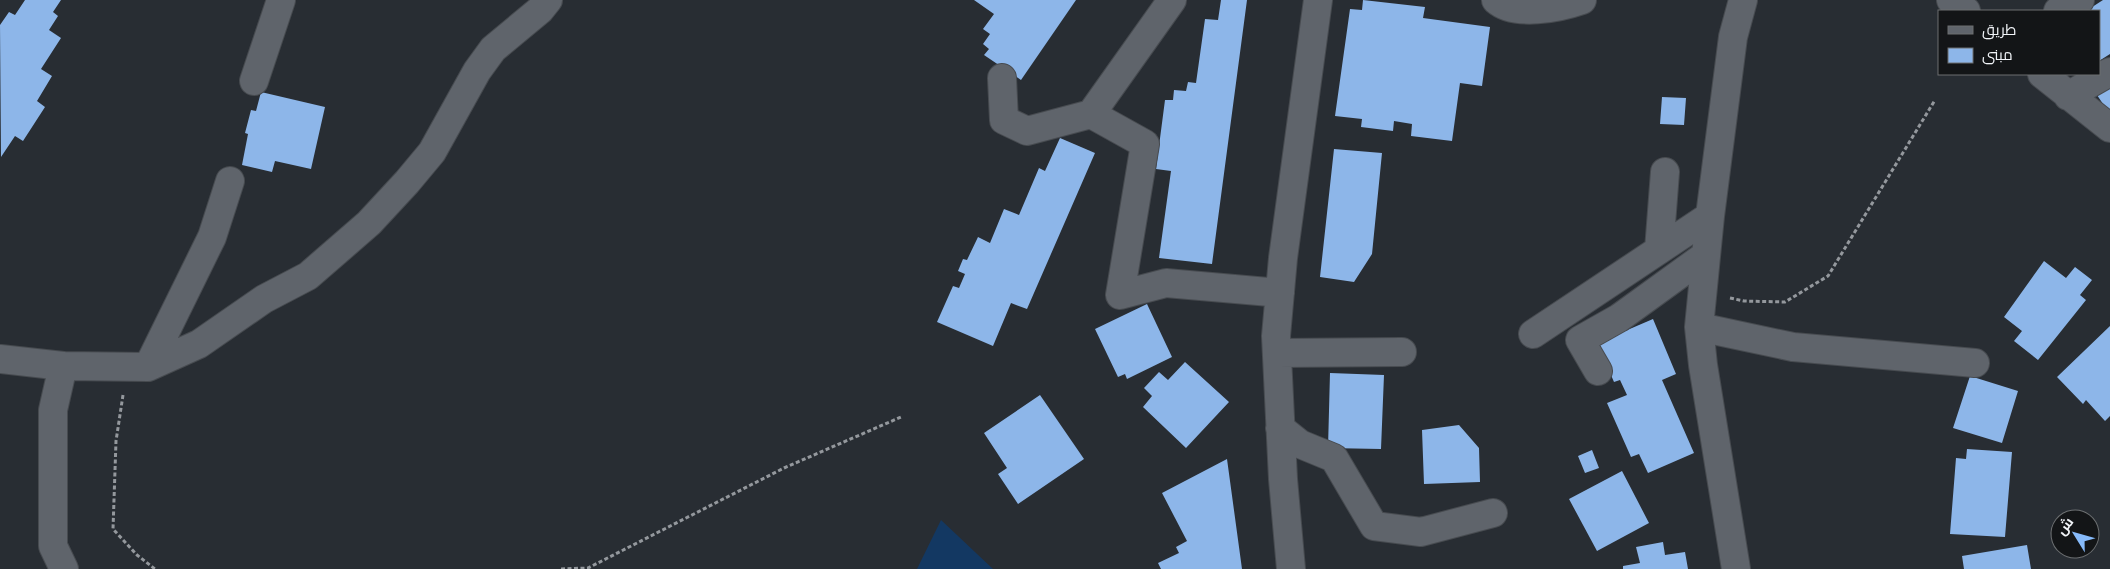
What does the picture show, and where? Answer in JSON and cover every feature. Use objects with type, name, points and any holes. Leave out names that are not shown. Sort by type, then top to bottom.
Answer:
[{"type":"street","points":[[254,82],[282,0]]},
{"type":"street","points":[[0,359],[63,366],[138,367],[199,344],[264,300],[308,276],[369,223],[432,152],[477,71],[493,49],[540,10],[548,0]]},
{"type":"street","points":[[1002,78],[1004,120],[1027,131],[1091,114],[1172,0]]},
{"type":"street","points":[[1292,569],[1280,428],[1276,336],[1318,0]]},
{"type":"street","points":[[1496,0],[1507,7],[1539,10],[1582,0]]},
{"type":"street","points":[[1736,569],[1703,365],[1699,327],[1710,216],[1733,37],[1743,0]]},
{"type":"street","points":[[1951,0],[1965,10]]},
{"type":"street","points":[[2060,10],[2080,0]]},
{"type":"street","points":[[2068,96],[2110,72]]},
{"type":"street","points":[[2043,75],[2110,128]]},
{"type":"street","points":[[1091,114],[1145,144],[1120,295],[1166,284],[1280,293]]},
{"type":"street","points":[[1658,250],[1665,172]]},
{"type":"street","points":[[138,367],[212,237],[230,181]]},
{"type":"street","points":[[1533,334],[1710,216]]},
{"type":"street","points":[[1598,371],[1580,340],[1619,318],[1706,255]]},
{"type":"street","points":[[1699,327],[1793,347],[1975,363]]},
{"type":"street","points":[[1277,354],[1402,352]]},
{"type":"street","points":[[63,366],[53,410],[54,546],[64,569]]},
{"type":"street","points":[[1280,428],[1300,444],[1334,458],[1374,526],[1421,532],[1493,513]]},
{"type":"path","points":[[1703,290],[1744,301],[1785,302],[1828,276],[1935,100]]},
{"type":"path","points":[[138,367],[116,441],[113,529],[137,555],[155,569]]},
{"type":"path","points":[[561,569],[588,568],[784,468],[901,417]]},
{"type":"shaded area","points":[[941,520],[993,569],[917,569]]},
{"type":"building","points":[[25,0],[61,0],[53,12],[58,16],[49,30],[61,38],[41,69],[52,76],[37,101],[45,107],[23,141],[15,136],[1,157],[0,25],[9,12],[15,15]]},
{"type":"building","points":[[974,0],[1076,0],[1021,80],[984,55],[989,49],[983,44],[990,34],[983,29],[994,14]]},
{"type":"building","points":[[1221,0],[1247,0],[1212,264],[1159,258],[1171,171],[1156,169],[1165,100],[1173,100],[1174,90],[1186,91],[1188,82],[1196,83],[1205,19],[1218,20]]},
{"type":"building","points":[[1363,0],[1425,7],[1423,18],[1490,27],[1482,86],[1460,83],[1452,141],[1411,136],[1412,124],[1394,121],[1393,131],[1361,127],[1362,119],[1335,116],[1350,9],[1362,10]]},
{"type":"building","points":[[2103,0],[2110,0],[2110,54],[2100,60],[2100,10],[2088,10]]},
{"type":"building","points":[[2110,87],[2110,113],[2109,113],[2097,95]]},
{"type":"building","points":[[261,92],[325,107],[311,169],[275,161],[272,172],[242,165],[248,134],[245,133],[251,110],[256,111]]},
{"type":"building","points":[[1662,97],[1686,98],[1684,125],[1660,124]]},
{"type":"building","points":[[1060,138],[1095,153],[1027,309],[1011,303],[993,346],[937,322],[953,286],[959,288],[965,274],[958,271],[963,259],[967,260],[978,237],[990,243],[1004,209],[1019,215],[1039,168],[1045,171]]},
{"type":"building","points":[[1334,149],[1382,153],[1372,254],[1354,282],[1320,277]]},
{"type":"building","points":[[2044,261],[2066,278],[2075,267],[2092,280],[2080,295],[2086,300],[2038,360],[2014,341],[2022,331],[2004,317]]},
{"type":"building","points":[[1147,304],[1172,357],[1127,379],[1125,374],[1118,377],[1095,329]]},
{"type":"building","points":[[1653,319],[1676,374],[1662,380],[1694,453],[1648,473],[1639,454],[1631,457],[1607,403],[1627,395],[1620,380],[1614,382],[1597,343]]},
{"type":"building","points":[[2110,326],[2110,416],[2105,421],[2086,400],[2083,404],[2057,377]]},
{"type":"building","points":[[1185,362],[1229,402],[1186,448],[1143,407],[1152,396],[1144,388],[1159,372],[1168,380]]},
{"type":"building","points":[[1330,373],[1384,375],[1381,449],[1328,448]]},
{"type":"building","points":[[1970,376],[2018,391],[2002,443],[1953,428]]},
{"type":"building","points":[[1040,395],[1084,459],[1018,504],[998,474],[1007,468],[984,433]]},
{"type":"building","points":[[1459,425],[1479,448],[1480,482],[1424,484],[1422,430]]},
{"type":"building","points":[[1967,449],[2012,452],[2005,537],[1950,534],[1956,458],[1966,459]]},
{"type":"building","points":[[1592,450],[1599,468],[1585,473],[1578,456]]},
{"type":"building","points":[[1227,459],[1242,569],[1161,569],[1158,563],[1179,553],[1176,547],[1187,541],[1162,493]]},
{"type":"building","points":[[1622,471],[1649,523],[1597,551],[1569,499]]},
{"type":"building","points":[[1663,542],[1665,555],[1685,552],[1688,569],[1623,569],[1623,566],[1640,563],[1636,547]]},
{"type":"building","points":[[2027,545],[2031,569],[1964,569],[1962,556]]}]
